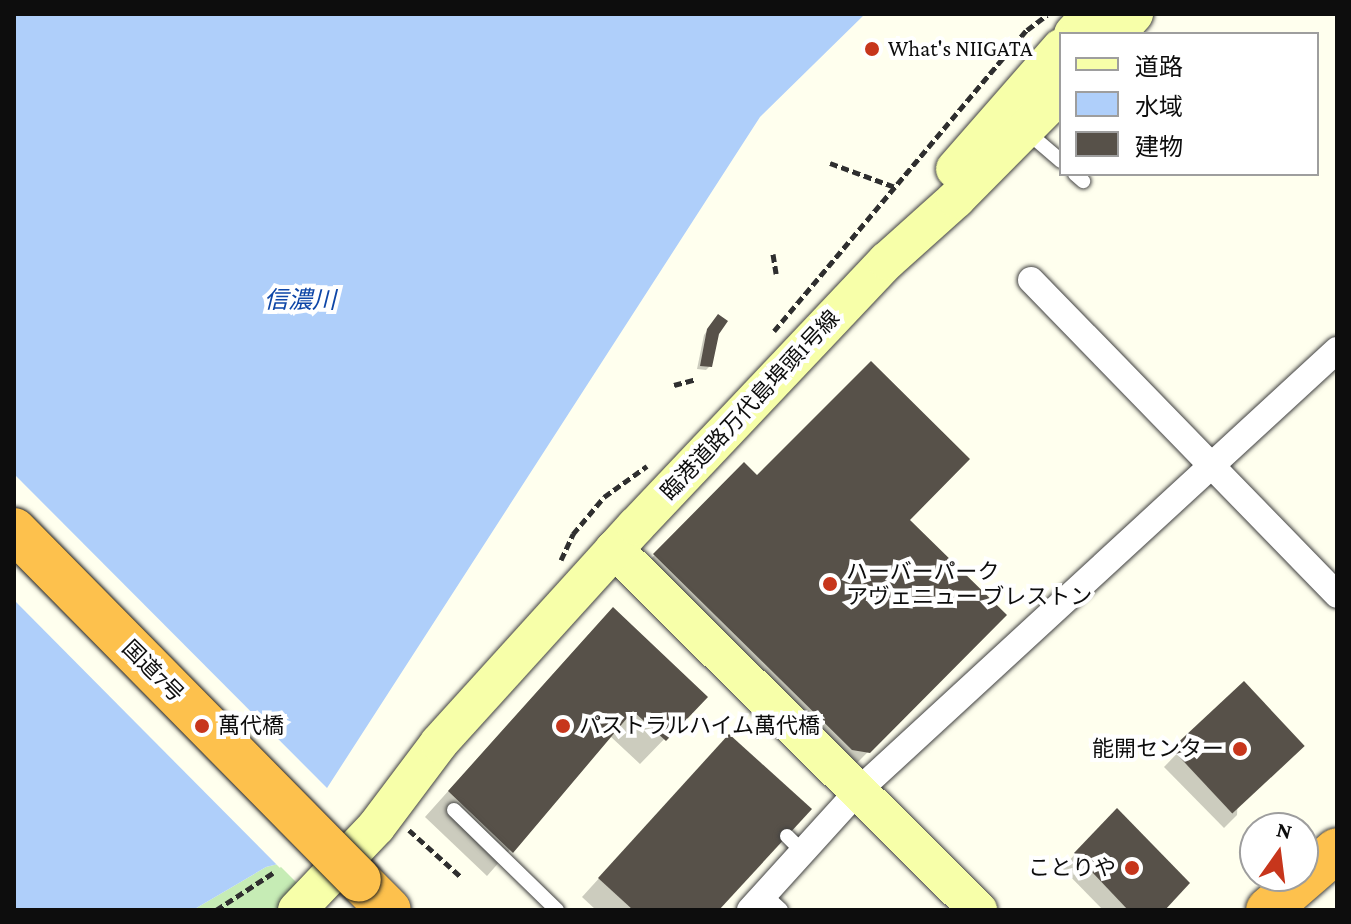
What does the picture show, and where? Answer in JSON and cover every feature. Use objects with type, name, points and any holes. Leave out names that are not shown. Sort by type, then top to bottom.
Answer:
[{"type":"highway","name":"国道7号","points":[[14,530],[374,895]]},
{"type":"highway","points":[[1268,910],[1337,850]]},
{"type":"street","name":"臨港道路万代島埠頭1号線","points":[[1083,27],[1134,14]]},
{"type":"street","name":"臨港道路万代島埠頭1号線","points":[[887,261],[947,178],[1059,54]]},
{"type":"street","name":"臨港道路万代島埠頭1号線","points":[[297,910],[376,827],[439,743],[614,549],[887,261],[1026,131],[1059,95]]},
{"type":"street","points":[[1031,280],[1337,595]]},
{"type":"street","points":[[765,905],[795,844],[858,791],[1213,468],[1337,350]]},
{"type":"street","points":[[614,549],[858,791],[969,907]]},
{"type":"lane","points":[[1026,131],[1059,159]]},
{"type":"lane","points":[[454,810],[557,910]]},
{"type":"path","points":[[763,344],[1027,30],[1048,14]]},
{"type":"path","points":[[830,163],[895,187]]},
{"type":"path","points":[[773,254],[776,274]]},
{"type":"path","points":[[674,385],[696,379]]},
{"type":"path","points":[[560,562],[573,534],[604,497],[649,464]]},
{"type":"path","points":[[405,827],[461,877]]},
{"type":"path","points":[[216,910],[273,873]]},
{"type":"green space","points":[[278,864],[303,889],[279,910],[193,910],[266,867]]},
{"type":"water","name":"信濃川","points":[[14,14],[865,14],[760,117],[278,864],[266,867],[193,910],[14,910]]},
{"type":"pier","name":"萬代橋","points":[[14,474],[329,790],[280,868],[14,600]]},
{"type":"building","points":[[718,314],[728,321],[719,334],[712,367],[700,366],[707,329]]},
{"type":"building","name":"ハーバーパーク アヴェニュー ブレストン","points":[[871,361],[970,459],[910,520],[1007,615],[870,753],[852,750],[653,554],[744,462],[757,475]]},
{"type":"building","name":"パストラルハイム萬代橋","points":[[613,607],[708,697],[666,741],[633,711],[513,853],[448,791]]},
{"type":"building","name":"能開センター","points":[[1244,681],[1305,746],[1232,814],[1172,749]]},
{"type":"building","points":[[729,734],[812,809],[719,910],[633,910],[598,878]]},
{"type":"building","name":"ことりや","points":[[1117,808],[1190,883],[1165,910],[1128,910],[1074,853]]},
{"type":"place","name":"What's NIIGATA","points":[[872,49]]},
{"type":"place","name":"ハーバーパーク アヴェニュー ブレストン","points":[[830,584]]},
{"type":"place","name":"萬代橋","points":[[202,726]]},
{"type":"place","name":"パストラルハイム萬代橋","points":[[563,726]]},
{"type":"place","name":"能開センター","points":[[1240,749]]},
{"type":"place","name":"ことりや","points":[[1132,868]]}]
